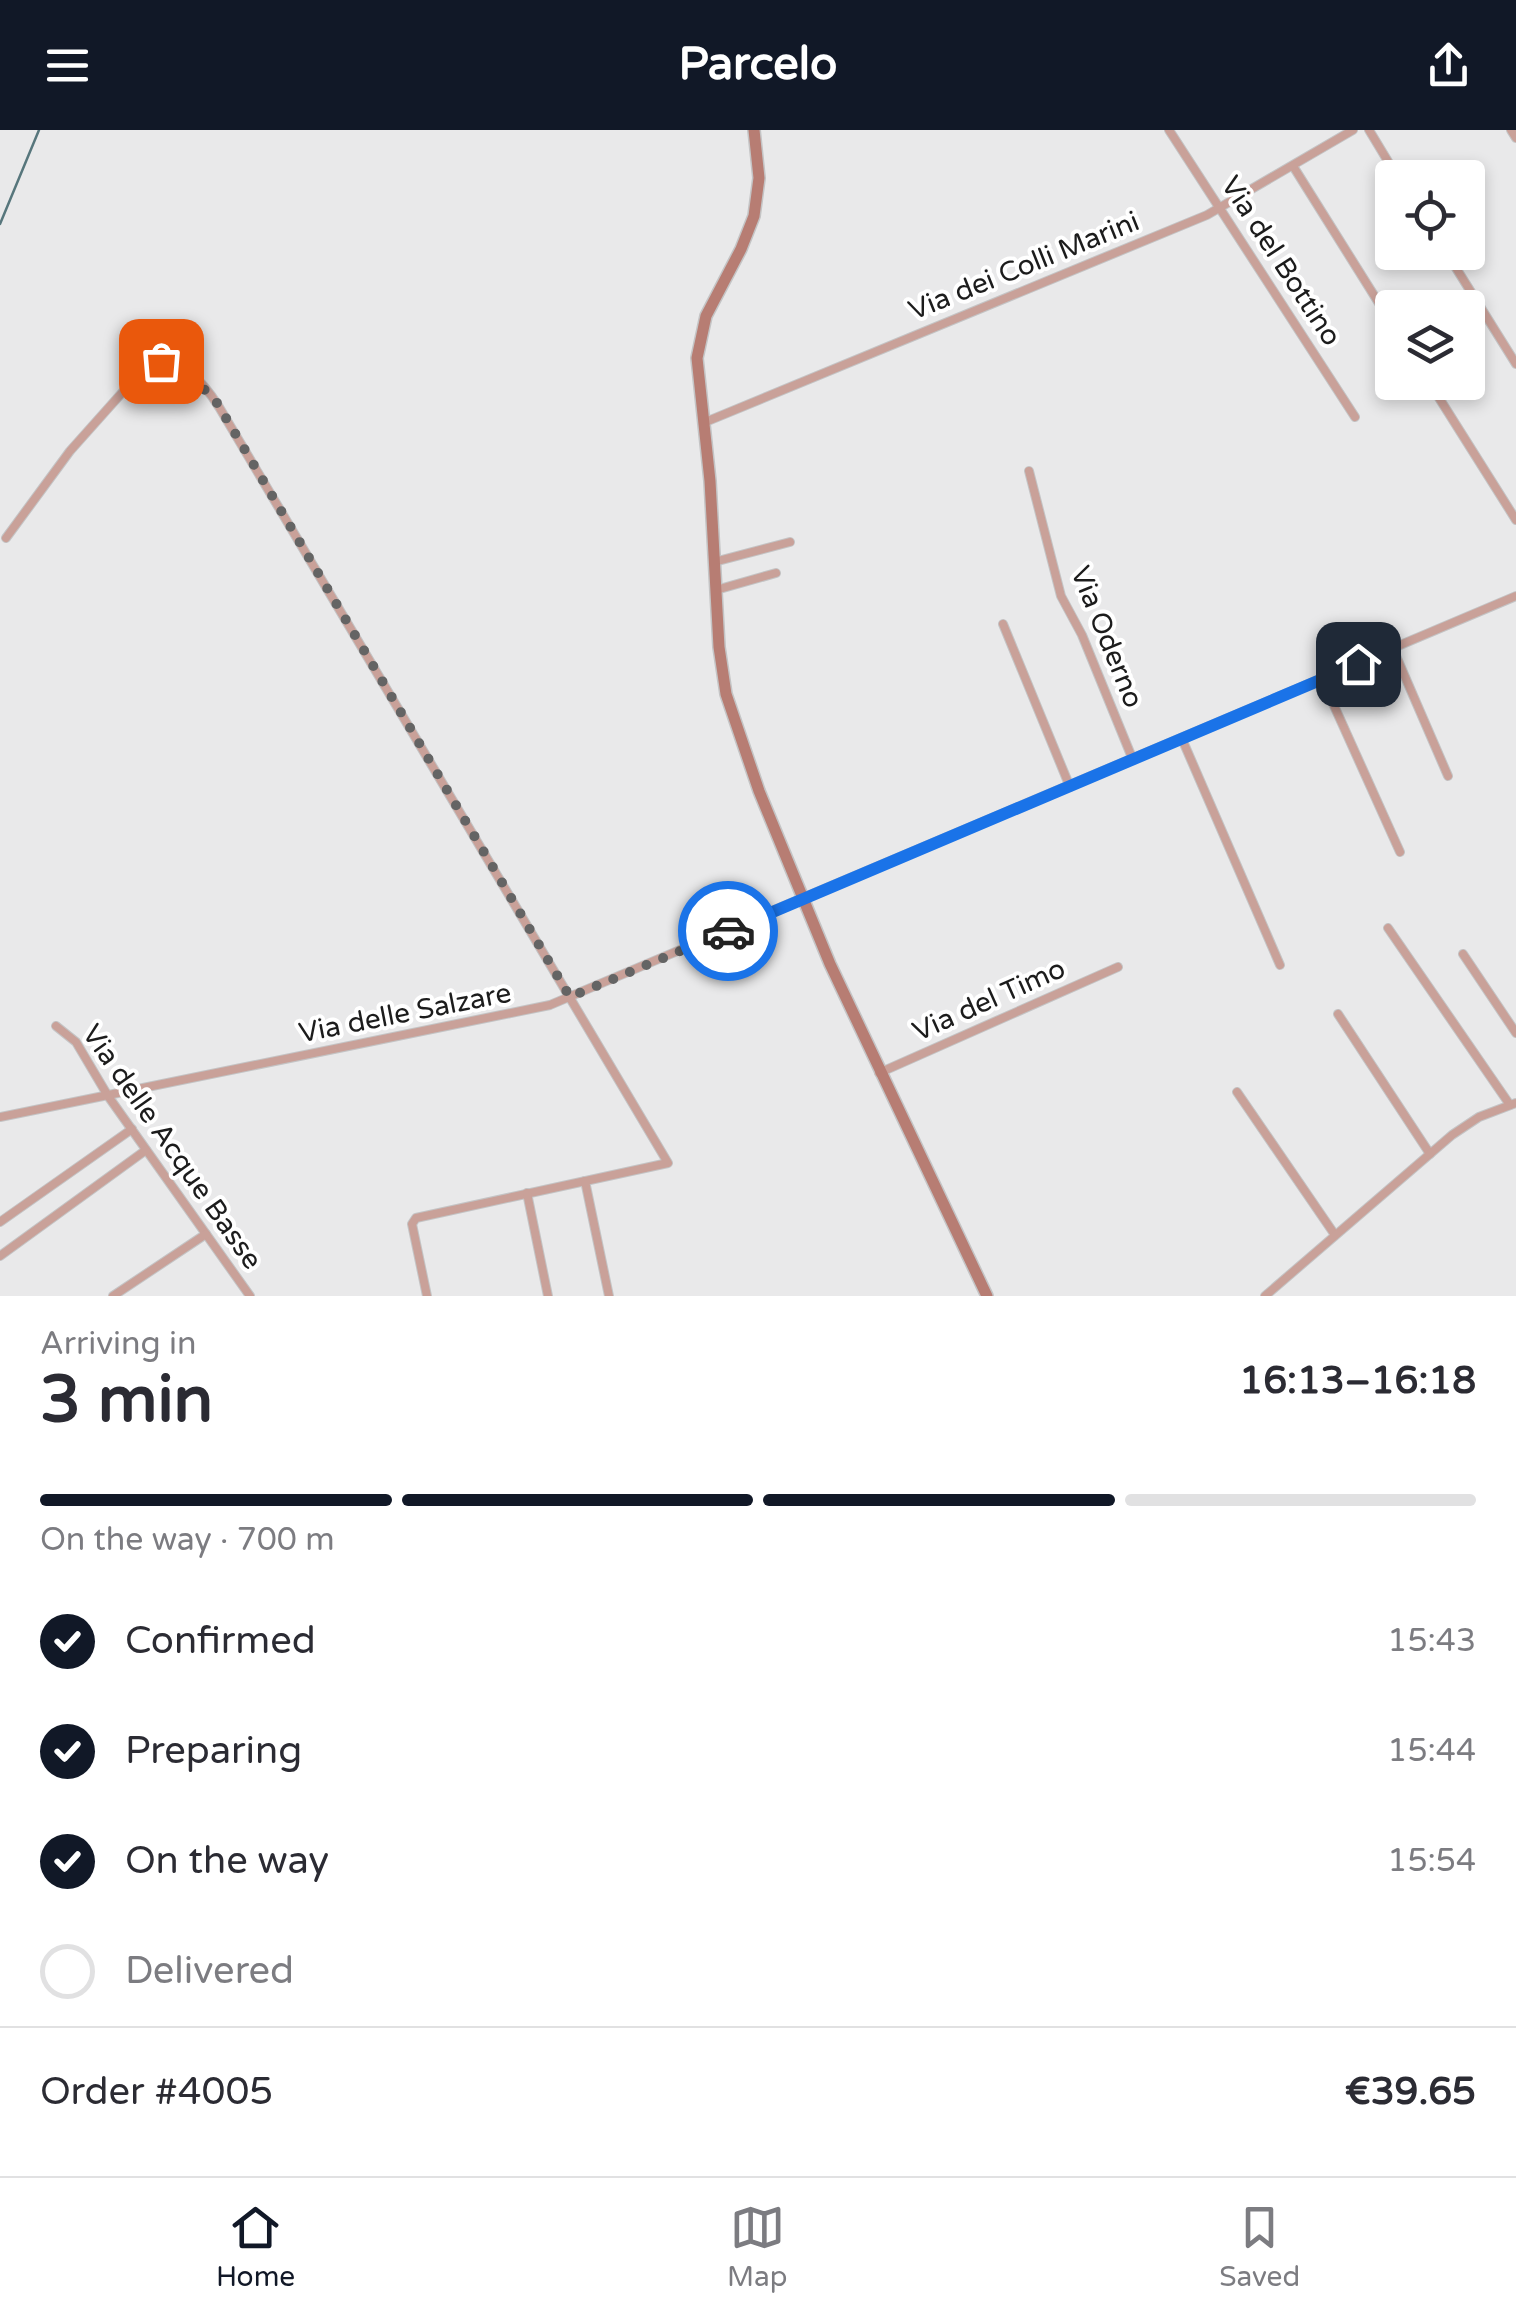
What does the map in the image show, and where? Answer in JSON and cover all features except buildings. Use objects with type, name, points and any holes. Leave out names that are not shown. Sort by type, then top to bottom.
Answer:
[{"type":"main road","points":[[754,130],[759,176],[754,216],[707,312],[698,342],[721,663],[728,705],[803,899],[878,1073],[986,1296]]},
{"type":"street","name":"Via del Bottino","points":[[1170,130],[1355,417]]},
{"type":"street","name":"Via dei Colli Marini","points":[[703,423],[1220,209],[1351,130]]},
{"type":"street","points":[[1368,130],[1387,160]]},
{"type":"street","points":[[1511,130],[1516,138]]},
{"type":"street","points":[[1292,166],[1375,297]]},
{"type":"street","points":[[1457,270],[1516,364]]},
{"type":"street","points":[[6,538],[75,446],[152,363],[182,367],[217,403],[668,1163],[413,1220],[427,1296]]},
{"type":"street","points":[[1441,400],[1516,520]]},
{"type":"street","name":"Via Oderno","points":[[1029,471],[1061,596],[1082,635],[1133,760]]},
{"type":"street","points":[[714,562],[790,542]]},
{"type":"street","points":[[716,590],[776,573]]},
{"type":"street","name":"Via delle Salzare","points":[[0,1118],[532,1010],[570,997],[1516,596]]},
{"type":"street","points":[[1003,624],[1070,787]]},
{"type":"street","points":[[1393,648],[1448,776]]},
{"type":"street","points":[[1322,679],[1400,852]]},
{"type":"street","points":[[1182,739],[1280,965]]},
{"type":"street","points":[[1265,1296],[1469,1123],[1513,1104],[1388,928]]},
{"type":"street","points":[[1462,954],[1516,1033]]},
{"type":"street","name":"Via del Timo","points":[[878,1073],[1118,967]]},
{"type":"street","points":[[1338,1014],[1430,1154]]},
{"type":"street","name":"Via delle Acque Basse","points":[[56,1026],[74,1040],[108,1096],[247,1292]]},
{"type":"street","points":[[1237,1092],[1335,1235]]},
{"type":"street","points":[[0,1222],[132,1129]]},
{"type":"street","points":[[0,1256],[146,1150]]},
{"type":"street","points":[[585,1181],[609,1296]]},
{"type":"street","points":[[527,1194],[548,1296]]},
{"type":"street","points":[[113,1296],[206,1234]]},
{"type":"street","points":[[232,1296],[247,1292]]},
{"type":"waterway","points":[[0,224],[39,130]]},
{"type":"way so far","points":[[161,361],[184,368],[217,403],[570,997],[728,931]]},
{"type":"route","points":[[728,931],[1358,664]]}]
